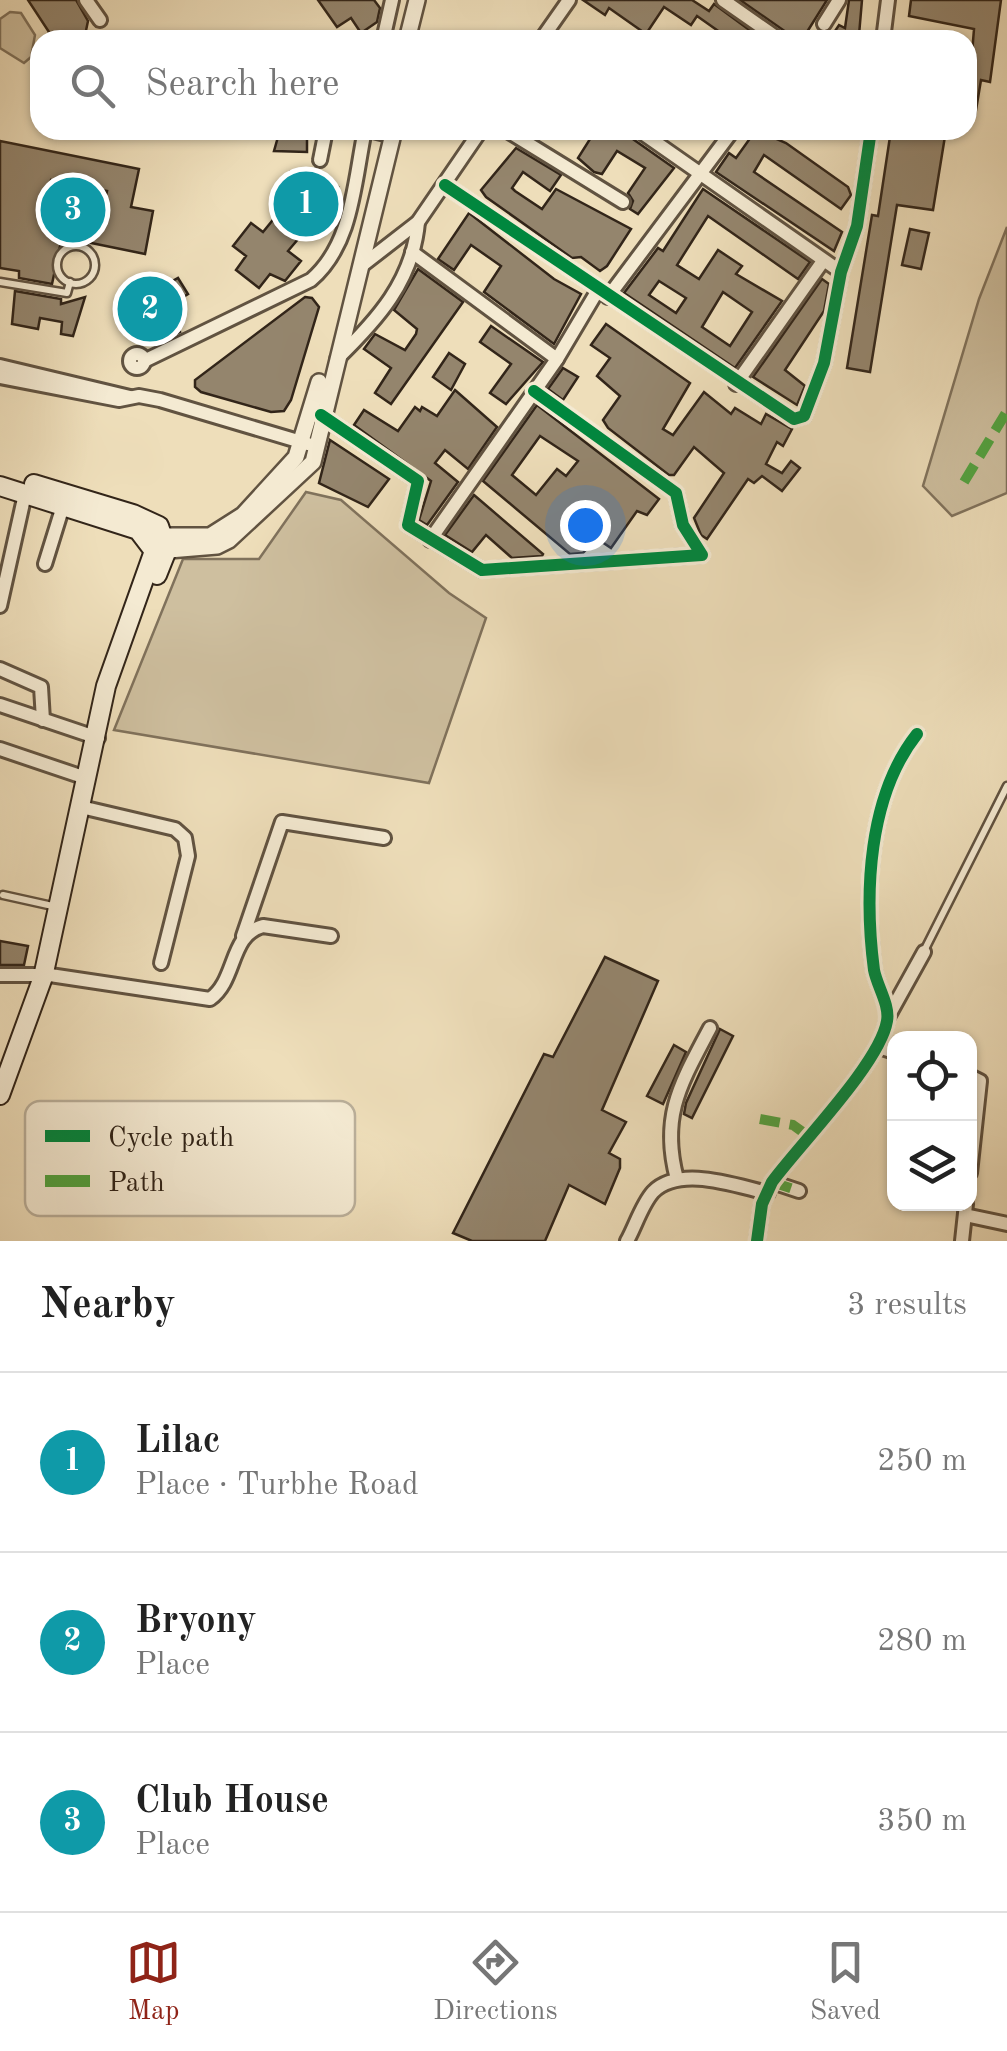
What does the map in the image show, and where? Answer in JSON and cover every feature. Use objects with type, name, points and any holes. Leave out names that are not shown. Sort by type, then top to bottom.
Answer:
[{"type":"main road","points":[[0,474],[148,519],[159,526],[158,543],[106,686],[98,738],[44,977],[2,1088]]},
{"type":"main road","points":[[0,486],[158,543]]},
{"type":"street","points":[[86,0],[100,20]]},
{"type":"street","points":[[385,30],[392,0]]},
{"type":"street","points":[[410,30],[418,0]]},
{"type":"street","points":[[420,30],[427,0]]},
{"type":"street","points":[[548,30],[569,0]]},
{"type":"street","points":[[723,0],[766,30]]},
{"type":"street","points":[[824,24],[839,0]]},
{"type":"street","points":[[884,30],[888,0]]},
{"type":"street","points":[[320,160],[324,140]]},
{"type":"street","points":[[131,395],[139,365],[310,280],[330,262],[379,140]]},
{"type":"street","points":[[309,444],[380,140]]},
{"type":"street","points":[[158,543],[220,533],[309,444],[321,416],[360,267],[381,140]]},
{"type":"street","points":[[360,267],[418,222],[474,140]]},
{"type":"street","points":[[522,140],[623,202]]},
{"type":"street","points":[[651,140],[841,272]]},
{"type":"street","points":[[430,540],[603,294],[725,140]]},
{"type":"street","points":[[445,185],[785,417],[804,416],[824,363],[841,272],[857,226],[870,140]]},
{"type":"street","points":[[336,361],[384,314],[412,252],[418,222]]},
{"type":"street","points":[[412,252],[556,359]]},
{"type":"street","points":[[736,384],[823,261]]},
{"type":"street","points":[[0,366],[97,391]]},
{"type":"street","points":[[0,377],[131,395],[309,444]]},
{"type":"street","points":[[321,416],[418,481],[406,520],[430,540],[482,570],[702,555],[684,525],[676,493],[534,391]]},
{"type":"street","points":[[0,606],[25,494]]},
{"type":"street","points":[[45,564],[63,506]]},
{"type":"street","points":[[0,669],[41,688],[43,720]]},
{"type":"street","points":[[0,705],[98,738]]},
{"type":"street","points":[[888,1017],[875,974],[870,929],[873,862],[886,784],[896,760],[917,734]]},
{"type":"street","points":[[0,749],[86,778]]},
{"type":"street","points":[[81,806],[175,829],[184,838],[188,856],[161,962]]},
{"type":"street","points":[[0,974],[210,999],[223,990],[282,822],[384,838]]},
{"type":"street","points":[[244,936],[264,926],[331,936]]},
{"type":"street","points":[[757,1241],[770,1188],[879,1048],[888,1017],[924,952]]},
{"type":"street","points":[[677,1180],[670,1138],[672,1107],[710,1028]]},
{"type":"street","points":[[879,1048],[887,1050]]},
{"type":"street","points":[[977,1080],[977,1106]]},
{"type":"street","points":[[627,1241],[654,1192],[677,1180],[800,1191]]},
{"type":"street","points":[[962,1241],[965,1211]]},
{"type":"street","points":[[971,1211],[1007,1224]]},
{"type":"lane","points":[[74,246],[85,248],[94,257],[94,270],[88,280],[70,282],[58,269],[60,257],[74,246]]},
{"type":"lane","points":[[0,282],[67,293],[70,282]]},
{"type":"lane","points":[[924,952],[1007,786]]},
{"type":"lane","points":[[3,894],[58,908]]},
{"type":"shaded area","points":[[10,12],[21,13],[32,30],[30,58],[24,63],[0,48],[0,19]]},
{"type":"shaded area","points":[[51,180],[107,191],[103,209],[47,197]]},
{"type":"shaded area","points":[[1007,227],[1007,493],[952,516],[923,486],[979,299]]},
{"type":"shaded area","points":[[306,492],[341,500],[449,593],[486,618],[429,783],[114,730],[183,559],[259,559]]},
{"type":"building","points":[[28,0],[76,0],[88,21],[86,30],[48,30]]},
{"type":"building","points":[[318,0],[374,0],[380,8],[377,22],[365,30],[359,30],[351,18],[337,27]]},
{"type":"building","points":[[583,0],[692,0],[709,11],[714,4],[749,30],[717,30],[697,16],[691,25],[664,7],[649,30],[640,30],[609,8],[605,15]]},
{"type":"building","points":[[740,0],[827,0],[808,30],[783,30]]},
{"type":"building","points":[[849,0],[862,0],[859,30],[836,30],[839,25],[845,28]]},
{"type":"building","points":[[911,0],[1001,0],[990,82],[981,80],[977,104],[977,30],[909,16]]},
{"type":"building","points":[[277,140],[307,140],[307,152],[274,151]]},
{"type":"building","points":[[589,140],[634,140],[674,168],[638,214],[630,209],[633,201],[628,193],[645,168],[617,151],[602,174],[578,158]]},
{"type":"building","points":[[749,140],[779,140],[848,187],[851,195],[841,209],[764,155],[754,172],[842,232],[834,251],[716,172],[729,153],[736,158]]},
{"type":"building","points":[[889,140],[944,140],[933,210],[897,205],[870,372],[847,368],[872,215],[878,216]]},
{"type":"building","points":[[0,141],[139,169],[131,207],[153,211],[145,254],[62,237],[52,284],[19,278],[19,271],[0,268]],"holes":[[[51,180],[107,191],[103,209],[47,197]]]},
{"type":"building","points":[[516,148],[561,175],[550,191],[523,172],[512,188],[515,191],[542,209],[556,189],[631,229],[607,266],[600,271],[581,257],[572,258],[486,197],[481,190]]},
{"type":"building","points":[[315,169],[338,187],[327,201],[338,213],[322,235],[309,225],[288,251],[301,261],[285,281],[270,274],[259,288],[236,270],[246,256],[233,246],[251,223],[263,232],[285,205],[272,196],[290,172],[304,183]]},
{"type":"building","points":[[703,189],[810,262],[798,279],[708,216],[677,265],[699,279],[718,250],[742,266],[736,274],[782,301],[735,368],[624,293],[658,248],[663,251]],"holes":[[[659,281],[686,298],[676,313],[649,295]],[[723,292],[752,312],[730,346],[702,327]]]},
{"type":"building","points":[[469,213],[554,279],[581,294],[554,344],[484,292],[501,266],[471,245],[454,270],[438,259]]},
{"type":"building","points":[[910,229],[929,233],[921,269],[902,265]]},
{"type":"building","points":[[418,269],[463,302],[391,404],[375,393],[391,368],[364,349],[375,334],[405,350],[416,334],[417,329],[394,310]]},
{"type":"building","points":[[178,278],[188,294],[170,305],[180,332],[172,336],[151,317],[134,327],[124,311]]},
{"type":"building","points":[[822,279],[829,284],[824,311],[785,370],[805,386],[797,405],[753,377]]},
{"type":"building","points":[[15,291],[61,299],[61,304],[85,297],[73,336],[61,334],[62,322],[40,318],[38,329],[12,324]]},
{"type":"building","points":[[305,297],[312,298],[319,307],[291,400],[284,411],[271,412],[195,387],[195,380]]},
{"type":"building","points":[[606,324],[690,383],[663,429],[673,435],[704,392],[731,414],[735,408],[761,424],[766,414],[792,429],[783,446],[777,442],[766,464],[782,473],[791,461],[800,468],[782,491],[762,476],[754,483],[748,479],[707,539],[701,535],[694,518],[724,473],[694,447],[674,475],[669,475],[608,428],[603,420],[620,396],[597,376],[610,358],[591,345]]},
{"type":"building","points":[[491,326],[543,362],[506,404],[490,393],[511,364],[480,342]]},
{"type":"building","points":[[449,353],[465,364],[451,390],[433,377]]},
{"type":"building","points":[[563,368],[578,377],[563,400],[548,389]]},
{"type":"building","points":[[455,390],[497,427],[468,469],[445,450],[435,463],[458,482],[427,525],[419,520],[431,481],[354,425],[364,410],[398,431],[415,407],[437,416]]},
{"type":"building","points":[[537,405],[659,499],[647,515],[637,511],[611,548],[596,538],[583,553],[570,554],[483,481]],"holes":[[[540,436],[578,461],[566,476],[557,469],[536,495],[512,475]]]},
{"type":"building","points":[[330,440],[389,479],[368,507],[319,483]]},
{"type":"building","points":[[474,495],[542,556],[512,558],[486,535],[472,552],[445,535]]},
{"type":"building","points":[[0,941],[28,946],[24,965],[0,965]]},
{"type":"building","points":[[605,957],[658,981],[602,1110],[626,1122],[609,1153],[620,1159],[620,1168],[605,1204],[569,1185],[545,1241],[472,1241],[453,1233],[544,1054],[553,1057]]},
{"type":"building","points":[[720,1029],[733,1036],[692,1118],[684,1114],[686,1103]]},
{"type":"building","points":[[674,1045],[686,1052],[663,1104],[647,1096]]},
{"type":"marked path","points":[[964,482],[1007,411]]},
{"type":"marked path","points":[[760,1119],[793,1125],[807,1135]]},
{"type":"marked path","points":[[772,1182],[799,1191]]},
{"type":"cycle path","points":[[445,185],[794,419],[804,416],[824,363],[841,272],[857,226],[870,140]]},
{"type":"cycle path","points":[[321,415],[418,481],[408,525],[482,570],[702,555],[683,525],[676,493],[534,391]]},
{"type":"cycle path","points":[[757,1241],[762,1204],[772,1182],[855,1080],[870,1059],[887,1021],[871,940],[873,846],[888,786],[917,734]]},
{"type":"place","name":"Lilac","points":[[306,204]]},
{"type":"place","name":"Club House","points":[[73,210]]},
{"type":"place","name":"Bryony","points":[[150,309]]}]
